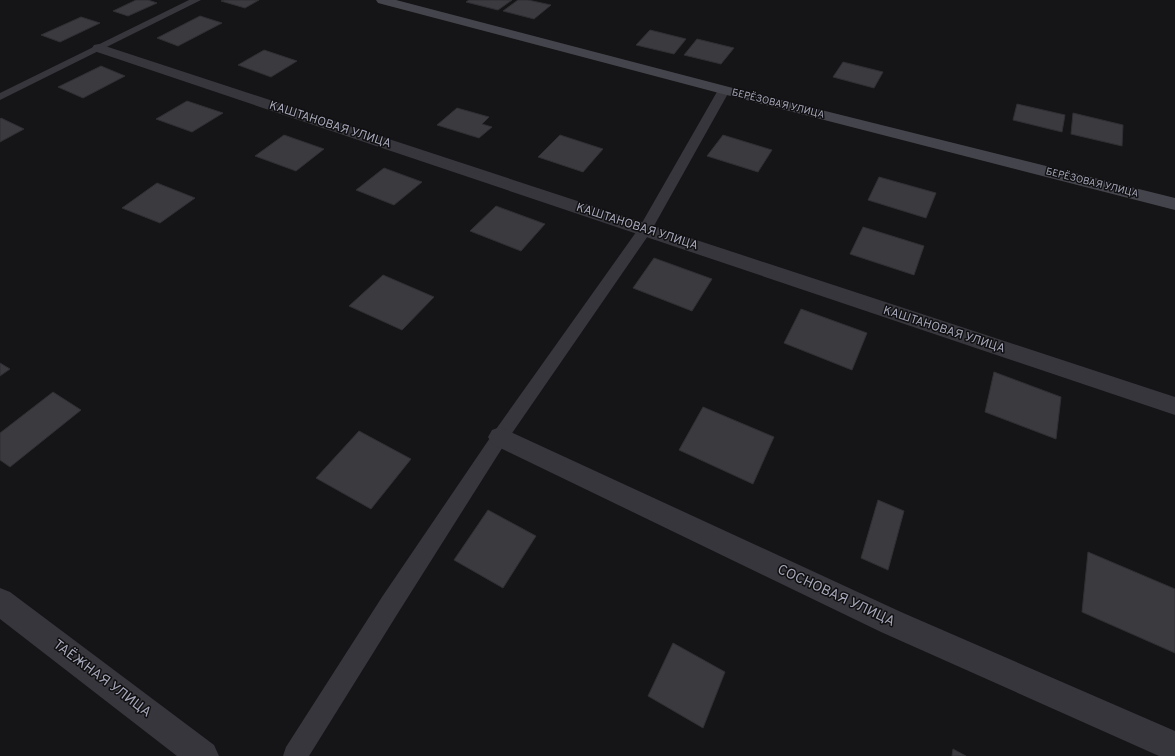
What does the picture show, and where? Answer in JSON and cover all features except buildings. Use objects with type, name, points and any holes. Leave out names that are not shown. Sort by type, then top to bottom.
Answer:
[{"type":"main road","name":"БЕРЁЗОВАЯ УЛИЦА","points":[[382,0],[724,90],[1175,204]]},
{"type":"street","name":"КАШТАНОВАЯ УЛИЦА","points":[[99,48],[1175,406]]},
{"type":"street","name":"СОСНОВАЯ УЛИЦА","points":[[500,437],[891,622],[1175,747]]},
{"type":"street","name":"ТАЁЖНАЯ УЛИЦА","points":[[0,602],[203,756]]},
{"type":"lane","points":[[0,97],[196,0]]},
{"type":"lane","points":[[295,756],[390,605],[500,437],[645,230],[724,90]]}]
